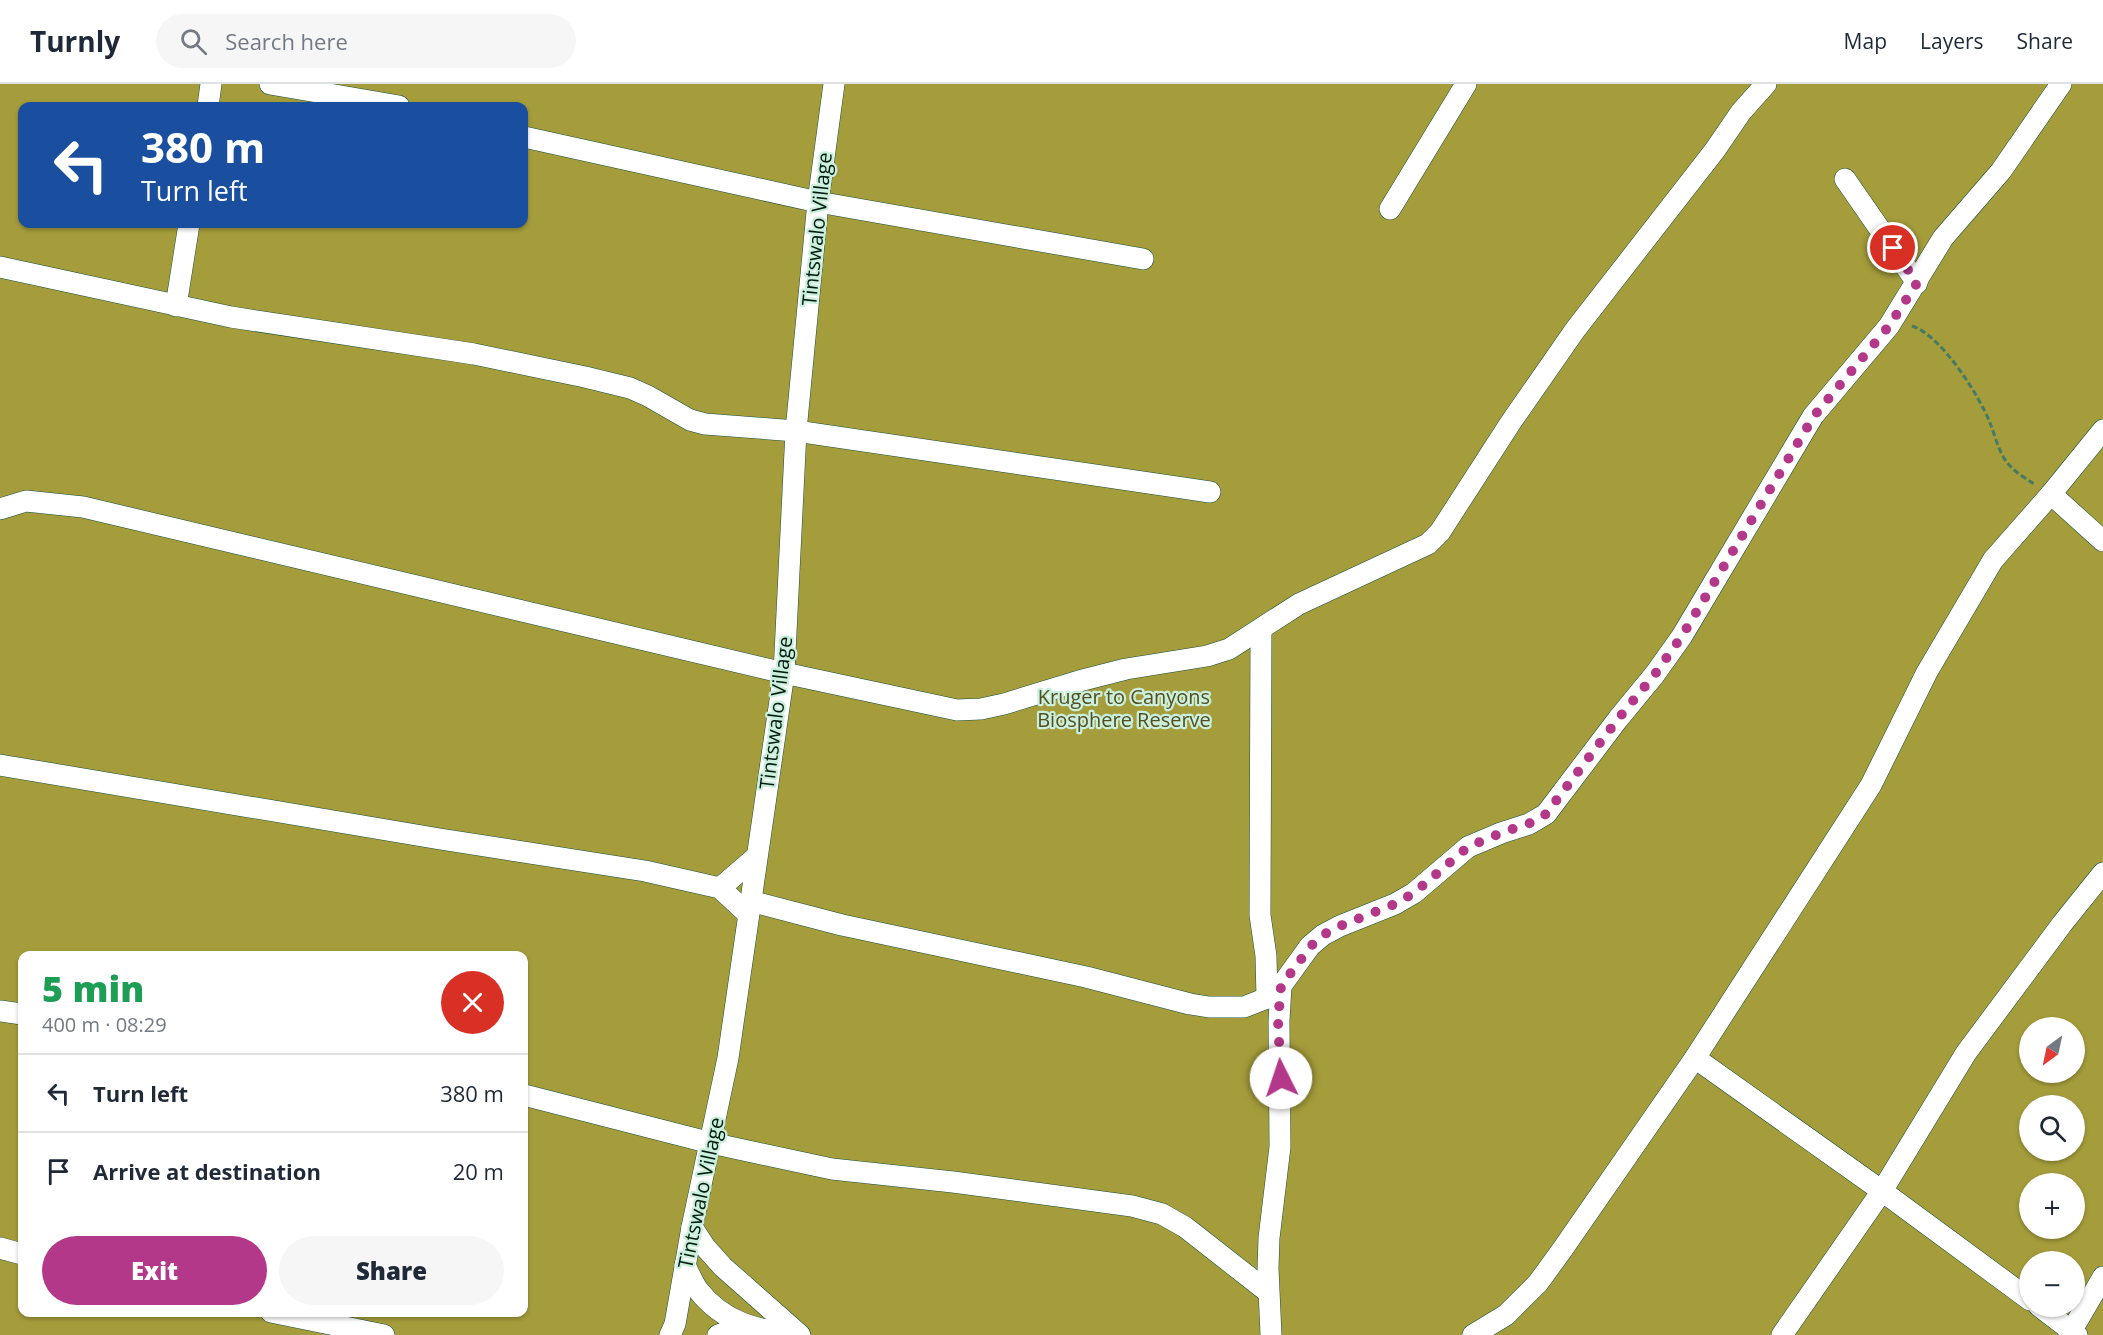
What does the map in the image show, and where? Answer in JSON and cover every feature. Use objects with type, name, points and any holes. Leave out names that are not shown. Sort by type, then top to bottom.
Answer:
[{"type":"street","points":[[209,102],[211,84]]},
{"type":"street","points":[[270,84],[376,102]]},
{"type":"street","name":"Tintswalo Village","points":[[670,1335],[675,1324],[692,1227],[728,1058],[784,674],[796,431],[818,202],[834,84]]},
{"type":"street","points":[[1390,209],[1466,84]]},
{"type":"street","points":[[0,509],[26,501],[83,507],[784,674],[957,710],[981,709],[1126,669],[1207,656],[1229,649],[1299,604],[1415,551],[1428,544],[1440,532],[1511,422],[1575,330],[1715,150],[1741,112],[1766,84]]},
{"type":"street","points":[[0,765],[645,871],[720,888],[749,908],[842,925],[1086,977],[1190,1004],[1209,1007],[1244,1007],[1274,992],[1311,946],[1323,935],[1395,904],[1414,893],[1474,844],[1529,824],[1546,814],[1682,636],[1814,416],[1889,326],[1943,238],[2001,171],[2061,84]]},
{"type":"street","points":[[528,138],[818,202],[1143,259]]},
{"type":"street","points":[[1845,179],[1917,283]]},
{"type":"street","points":[[176,306],[188,228]]},
{"type":"street","points":[[0,267],[231,317],[474,354],[585,377],[630,388],[698,423],[796,431],[1210,492]]},
{"type":"street","points":[[1473,1335],[1506,1315],[1538,1283],[1695,1058],[1871,785],[1927,672],[1993,560],[2103,430]]},
{"type":"street","points":[[2051,494],[2103,541]]},
{"type":"street","points":[[1261,630],[1260,915],[1278,1021],[1281,1078],[1280,1147],[1269,1238],[1268,1292],[1271,1335]]},
{"type":"street","points":[[720,888],[756,857]]},
{"type":"street","points":[[1782,1335],[1882,1191],[1966,1053],[2103,873]]},
{"type":"street","points":[[0,1011],[18,1013]]},
{"type":"street","points":[[1695,1058],[2019,1292]]},
{"type":"street","points":[[528,1096],[711,1143],[832,1169],[953,1182],[1155,1211],[1185,1227],[1268,1292]]},
{"type":"street","points":[[692,1227],[705,1247],[723,1267],[798,1334]]},
{"type":"street","points":[[0,1248],[18,1253]]},
{"type":"street","points":[[685,1265],[697,1289],[724,1314],[745,1325],[773,1332],[798,1334]]},
{"type":"street","points":[[2051,1317],[2072,1334],[2103,1277]]},
{"type":"street","points":[[296,1317],[384,1335]]},
{"type":"street","points":[[718,1335],[745,1325]]},
{"type":"path","points":[[1889,326],[1916,327],[1940,346],[1972,390],[1989,420],[2006,461],[2032,483],[2051,494]]},
{"type":"green space","name":"Kruger to Canyons Biosphere Reserve","points":[[0,84],[2103,84],[2103,1335],[0,1335]]},
{"type":"route","points":[[1281,1078],[1278,1021],[1281,986],[1311,946],[1323,935],[1340,926],[1395,904],[1414,893],[1468,847],[1529,824],[1546,814],[1655,674],[1682,636],[1814,416],[1889,326],[1917,283],[1893,248]]}]
